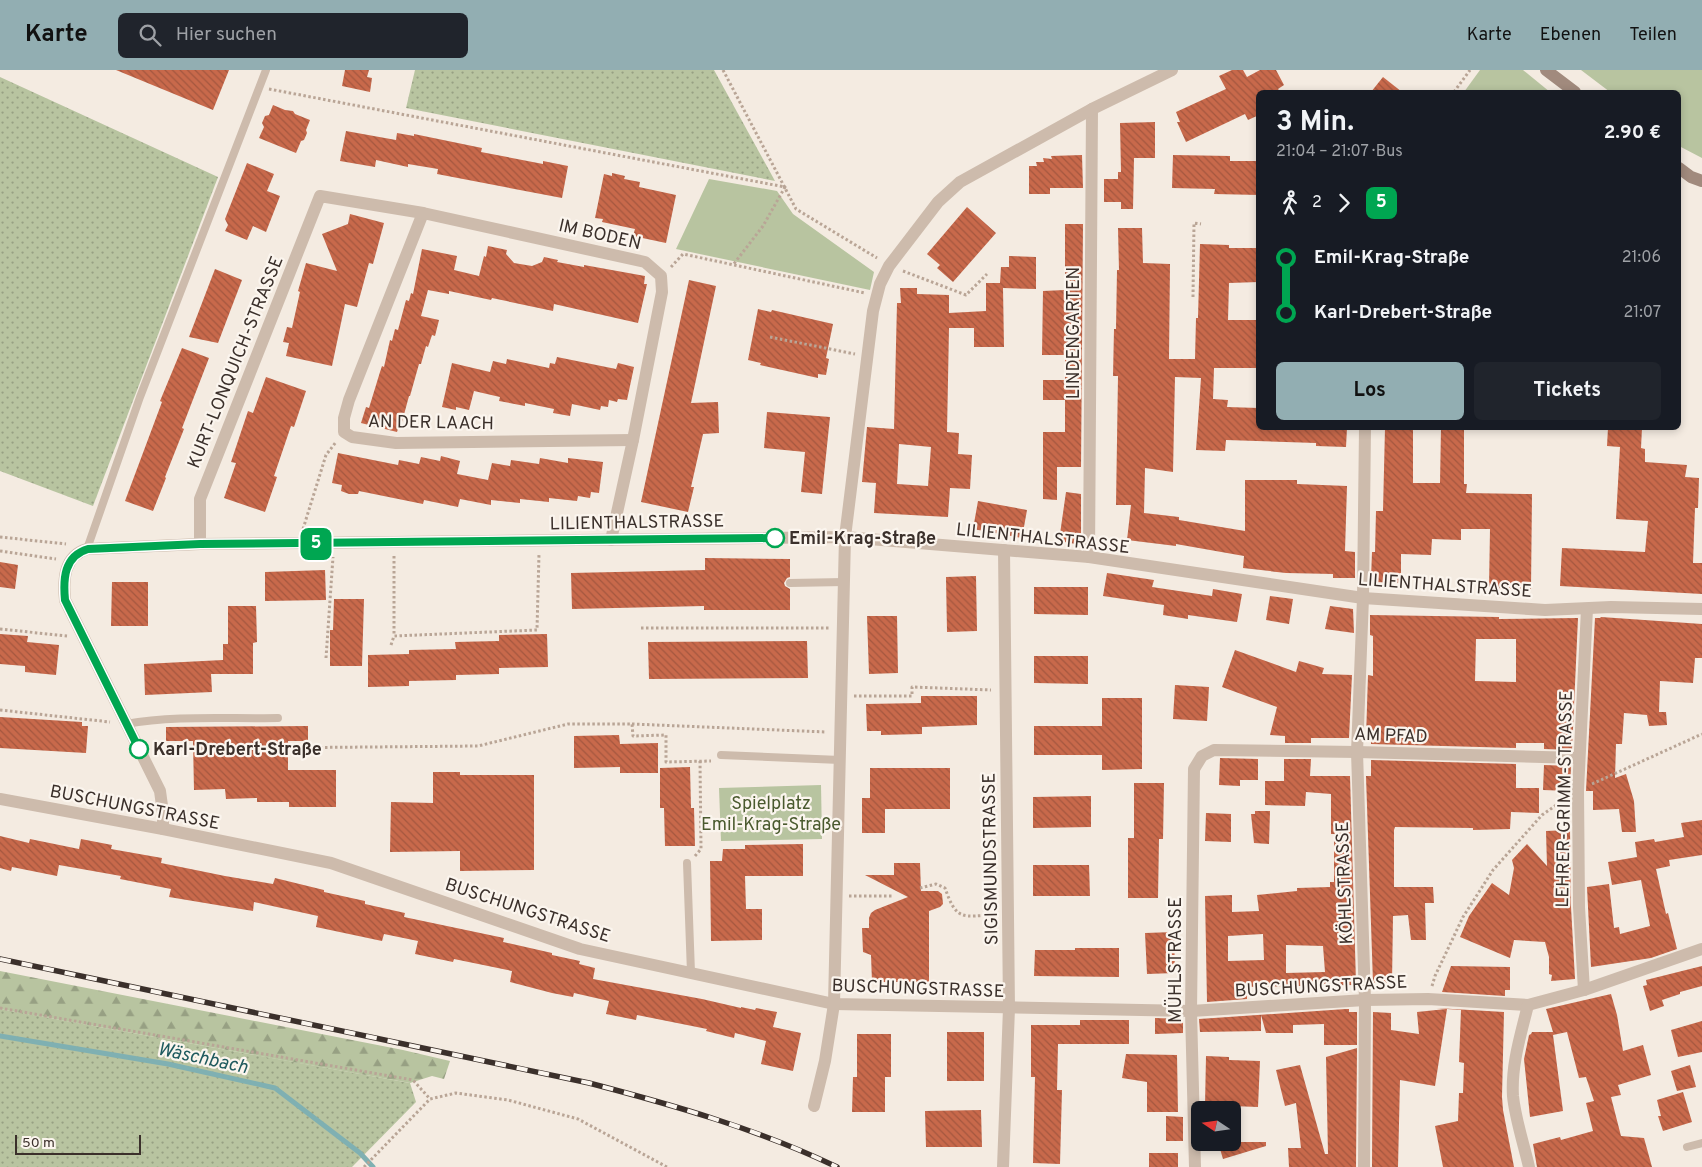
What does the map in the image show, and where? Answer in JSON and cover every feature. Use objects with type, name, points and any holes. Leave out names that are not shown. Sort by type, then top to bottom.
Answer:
[{"type":"street","points":[[814,1106],[834,1004],[845,538],[876,296],[889,266],[938,202],[960,182],[1092,109],[1172,70]]},
{"type":"street","points":[[1546,70],[1571,90]]},
{"type":"street","name":"LINDENGARTEN","points":[[1089,558],[1092,109]]},
{"type":"street","points":[[1681,170],[1691,177],[1702,181]]},
{"type":"street","name":"IM BODEN","points":[[320,196],[422,213],[645,262],[661,276]]},
{"type":"street","name":"KURT-LONQUICH-STRASSE","points":[[200,544],[200,499],[320,196]]},
{"type":"street","name":"AN DER LAACH","points":[[422,213],[349,400],[344,418],[344,432],[352,438],[396,443],[633,440]]},
{"type":"street","points":[[611,540],[662,292],[661,276]]},
{"type":"street","name":"KÖHLSTRASSE","points":[[1364,1167],[1365,1000],[1357,752],[1363,598],[1365,430]]},
{"type":"street","name":"LILIENTHALSTRASSE","points":[[83,550],[200,544],[845,538],[1089,558],[1363,598],[1545,610],[1611,607],[1702,609]]},
{"type":"street","points":[[83,550],[69,561],[64,579],[65,600],[160,791],[164,813],[163,829]]},
{"type":"street","name":"SIGISMUNDSTRASSE","points":[[1003,1167],[1009,1008],[1004,550]]},
{"type":"street","name":"LEHRER-GRIMM-STRASSE","points":[[1584,990],[1579,906],[1578,790],[1587,609]]},
{"type":"street","name":"AM PFAD","points":[[1202,756],[1214,750],[1579,758]]},
{"type":"street","name":"MÜHLSTRASSE","points":[[1194,1167],[1191,1011],[1194,769],[1202,756]]},
{"type":"street","name":"BUSCHUNGSTRASSE","points":[[0,799],[331,863],[580,949],[834,1004],[1191,1011],[1365,1000],[1428,999],[1528,1005],[1584,990],[1702,949]]},
{"type":"street","points":[[1528,1005],[1516,1057],[1513,1076],[1513,1097],[1529,1167]]},
{"type":"lane","points":[[83,550],[266,70]]},
{"type":"lane","points":[[790,583],[844,582]]},
{"type":"lane","points":[[126,724],[145,720],[278,718]]},
{"type":"lane","points":[[721,755],[840,760]]},
{"type":"lane","points":[[687,863],[691,973]]},
{"type":"lane","points":[[1687,1147],[1702,1143]]},
{"type":"path","points":[[723,70],[796,209],[889,266],[966,295],[987,274]]},
{"type":"path","points":[[1455,90],[1470,70]]},
{"type":"path","points":[[259,87],[785,187]]},
{"type":"path","points":[[733,265],[763,226],[785,187]]},
{"type":"path","points":[[1193,297],[1194,223],[1201,224]]},
{"type":"path","points":[[661,276],[683,254],[876,296]]},
{"type":"path","points":[[770,337],[868,357]]},
{"type":"path","points":[[299,544],[326,455],[344,432]]},
{"type":"path","points":[[0,537],[65,544],[83,550]]},
{"type":"path","points":[[394,636],[537,630],[540,541]]},
{"type":"path","points":[[326,658],[334,543]]},
{"type":"path","points":[[391,645],[394,636],[394,543]]},
{"type":"path","points":[[0,551],[69,561]]},
{"type":"path","points":[[640,628],[843,628]]},
{"type":"path","points":[[0,629],[83,638]]},
{"type":"path","points":[[841,696],[912,696],[912,687],[1005,690]]},
{"type":"path","points":[[0,710],[126,724]]},
{"type":"path","points":[[139,749],[478,746],[568,724],[632,724],[840,733]]},
{"type":"path","points":[[632,724],[633,736],[666,736],[666,762],[723,761],[721,755]]},
{"type":"path","points":[[1428,999],[1435,976],[1462,917],[1493,870],[1542,815],[1578,790],[1702,734]]},
{"type":"path","points":[[687,863],[701,849],[700,761]]},
{"type":"path","points":[[920,888],[936,884],[945,888],[951,906],[956,913],[966,916],[1008,915]]},
{"type":"path","points":[[836,896],[894,896]]},
{"type":"path","points":[[0,1008],[413,1080],[430,1099]]},
{"type":"path","points":[[364,1167],[430,1099],[456,1093],[508,1100],[578,1119],[667,1167]]},
{"type":"green space","points":[[415,70],[714,70],[775,181],[406,108]]},
{"type":"green space","points":[[1480,70],[1523,70],[1548,90],[1465,90]]},
{"type":"green space","points":[[1581,70],[1702,70],[1702,158],[1681,147],[1681,90],[1607,90]]},
{"type":"green space","points":[[0,77],[218,177],[93,506],[0,471]]},
{"type":"green space","points":[[709,179],[777,191],[793,214],[874,272],[870,290],[676,249]]},
{"type":"green space","name":"Spielplatz Emil-Krag-Straße","points":[[821,785],[822,839],[721,841],[719,788]]},
{"type":"green space","points":[[0,971],[403,1050],[450,1061],[444,1079],[432,1076],[410,1083],[0,1009]]},
{"type":"green space","points":[[0,1009],[410,1083],[416,1102],[352,1167],[0,1167]]},
{"type":"building","points":[[116,70],[229,70],[213,110]]},
{"type":"building","points":[[345,70],[369,70],[367,77],[372,78],[370,92],[342,86]]},
{"type":"building","points":[[1232,70],[1243,70],[1247,77],[1260,70],[1276,70],[1284,85],[1279,90],[1256,90],[1256,116],[1248,120],[1245,114],[1186,142],[1177,122],[1180,122],[1176,112],[1226,89],[1219,76]]},
{"type":"building","points":[[1383,77],[1399,90],[1373,90]]},
{"type":"building","points":[[273,105],[293,111],[295,114],[310,120],[306,130],[307,133],[296,153],[259,138],[264,127],[262,123],[265,116],[269,115]]},
{"type":"building","points":[[1155,122],[1155,158],[1134,158],[1133,209],[1121,209],[1121,202],[1104,202],[1104,179],[1118,179],[1118,172],[1121,172],[1120,123]]},
{"type":"building","points":[[346,131],[396,140],[397,133],[414,136],[414,134],[482,148],[481,152],[543,164],[543,161],[568,166],[562,198],[437,174],[438,169],[408,164],[408,167],[376,160],[375,167],[340,161]]},
{"type":"building","points":[[1082,155],[1083,188],[1050,188],[1050,194],[1029,194],[1029,166],[1037,166],[1036,162],[1044,162],[1043,158],[1052,159],[1051,156]]},
{"type":"building","points":[[1173,155],[1230,156],[1230,161],[1256,161],[1256,195],[1214,194],[1215,189],[1172,188]]},
{"type":"building","points":[[247,163],[274,174],[267,191],[280,196],[266,232],[253,226],[247,240],[225,231],[228,225],[225,219]]},
{"type":"building","points":[[612,173],[625,176],[624,179],[640,182],[639,187],[676,195],[666,243],[633,236],[635,229],[602,222],[603,219],[595,218],[604,174],[612,176]]},
{"type":"building","points":[[967,207],[996,233],[953,282],[937,268],[940,265],[927,254]]},
{"type":"building","points":[[350,214],[384,223],[373,264],[369,263],[357,307],[345,304],[332,366],[286,356],[289,343],[283,342],[287,327],[292,328],[300,292],[298,291],[306,263],[337,271],[322,234],[348,224]]},
{"type":"building","points":[[1065,224],[1083,224],[1081,467],[1057,467],[1057,500],[1043,499],[1043,432],[1065,432],[1065,400],[1043,400],[1043,380],[1065,380],[1065,355],[1042,355],[1043,291],[1065,290]]},
{"type":"building","points":[[1118,228],[1142,228],[1143,263],[1170,264],[1169,359],[1195,359],[1200,244],[1229,245],[1229,248],[1256,248],[1256,282],[1229,283],[1228,320],[1256,320],[1256,368],[1214,368],[1213,399],[1228,400],[1227,407],[1256,408],[1256,430],[1347,430],[1346,447],[1316,446],[1316,443],[1226,440],[1225,451],[1196,450],[1201,378],[1175,377],[1173,472],[1145,468],[1144,513],[1179,517],[1179,520],[1245,531],[1245,480],[1297,480],[1297,484],[1347,486],[1345,551],[1355,552],[1355,578],[1333,578],[1333,574],[1286,573],[1243,568],[1244,556],[1176,544],[1176,546],[1127,540],[1131,505],[1116,505],[1118,376],[1113,376],[1117,270],[1119,270]]},
{"type":"building","points":[[488,246],[507,250],[506,254],[514,263],[532,266],[542,262],[544,257],[558,260],[557,262],[645,276],[644,284],[647,284],[638,323],[554,304],[553,311],[492,298],[491,300],[449,291],[449,294],[428,290],[421,316],[439,320],[435,336],[432,335],[428,347],[426,346],[421,364],[419,364],[402,422],[400,422],[397,432],[361,423],[366,407],[369,408],[382,366],[384,367],[390,340],[392,341],[395,329],[398,330],[406,300],[409,301],[411,293],[413,294],[422,249],[457,256],[454,270],[479,276]]},
{"type":"building","points":[[1009,256],[1036,257],[1036,289],[1003,288],[1004,347],[974,347],[974,328],[949,328],[947,432],[959,433],[958,454],[972,455],[970,489],[950,488],[948,517],[874,513],[876,483],[862,482],[867,427],[894,429],[897,303],[901,303],[900,288],[917,288],[917,294],[949,295],[949,313],[986,311],[986,283],[1000,283],[1001,267],[1009,267]],"holes":[[[899,444],[931,447],[928,486],[897,484]]]},
{"type":"building","points":[[215,269],[242,280],[218,343],[189,337]]},
{"type":"building","points":[[689,280],[716,286],[691,403],[718,402],[719,433],[703,434],[691,487],[694,487],[688,512],[641,502]]},
{"type":"building","points":[[758,309],[771,312],[772,310],[833,324],[826,358],[829,359],[826,375],[818,374],[818,378],[760,365],[761,363],[748,360]]},
{"type":"building","points":[[182,348],[209,358],[153,511],[125,501],[162,402],[160,401]]},
{"type":"building","points":[[557,357],[616,369],[618,363],[634,367],[627,400],[618,399],[617,402],[609,400],[608,407],[601,406],[600,410],[572,404],[570,416],[553,413],[554,409],[525,403],[525,406],[499,401],[500,397],[474,391],[469,410],[456,407],[456,410],[442,407],[452,363],[490,372],[493,361],[506,364],[507,359],[549,368],[550,363],[555,364]]},
{"type":"building","points":[[266,377],[306,391],[294,427],[291,426],[274,476],[277,477],[265,512],[224,498],[236,463],[231,462],[248,411],[253,413]]},
{"type":"building","points":[[767,412],[830,417],[822,494],[801,492],[805,452],[764,448]]},
{"type":"building","points":[[1385,430],[1413,430],[1413,483],[1440,483],[1441,430],[1464,430],[1464,484],[1467,484],[1466,493],[1532,494],[1531,589],[1489,588],[1490,529],[1461,529],[1461,540],[1432,539],[1431,555],[1401,554],[1401,583],[1374,582],[1374,579],[1371,579],[1372,552],[1375,552],[1376,511],[1383,511]]},
{"type":"building","points":[[1608,430],[1642,430],[1641,448],[1645,449],[1645,462],[1687,465],[1685,477],[1699,478],[1698,508],[1695,508],[1693,563],[1702,563],[1702,594],[1560,586],[1562,548],[1645,552],[1648,521],[1616,519],[1620,447],[1607,446]]},
{"type":"building","points":[[338,453],[398,465],[399,460],[419,464],[421,457],[440,461],[441,456],[460,461],[457,474],[488,480],[492,463],[510,466],[511,460],[539,464],[540,458],[568,463],[568,458],[603,462],[599,493],[591,492],[590,498],[578,496],[577,501],[549,498],[549,502],[520,499],[520,503],[491,500],[491,505],[460,499],[458,507],[424,500],[423,504],[359,491],[358,494],[349,494],[341,491],[342,485],[332,483]]},
{"type":"building","points":[[1066,492],[1081,494],[1081,545],[1059,541]]},
{"type":"building","points":[[978,501],[1027,510],[1022,538],[973,529]]},
{"type":"building","points":[[705,558],[790,559],[790,577],[784,583],[790,589],[790,610],[704,610],[704,606],[572,609],[571,573],[705,570]]},
{"type":"building","points":[[0,562],[18,565],[15,589],[0,587]]},
{"type":"building","points":[[325,570],[326,600],[265,601],[265,572]]},
{"type":"building","points":[[1107,573],[1154,580],[1152,587],[1212,596],[1213,589],[1242,594],[1237,622],[1188,615],[1188,619],[1163,615],[1164,605],[1103,596]]},
{"type":"building","points":[[976,576],[977,631],[947,632],[946,577]]},
{"type":"building","points":[[112,582],[148,582],[148,626],[111,626]]},
{"type":"building","points":[[1034,587],[1088,587],[1088,615],[1034,614]]},
{"type":"building","points":[[1270,596],[1293,599],[1289,624],[1266,620]]},
{"type":"building","points":[[334,599],[364,599],[362,666],[330,666],[330,630],[333,630]]},
{"type":"building","points":[[228,606],[256,606],[257,642],[253,643],[253,674],[211,674],[212,692],[145,695],[144,664],[223,660],[223,644],[228,644]]},
{"type":"building","points":[[1330,606],[1353,609],[1354,633],[1325,629]]},
{"type":"building","points":[[1370,615],[1499,617],[1499,619],[1578,618],[1572,750],[1544,749],[1544,743],[1516,743],[1516,748],[1371,744],[1371,738],[1366,738],[1368,675],[1373,676],[1373,636],[1370,635]],"holes":[[[1476,639],[1516,639],[1516,682],[1475,681]]]},
{"type":"building","points":[[867,616],[897,616],[898,673],[869,674]]},
{"type":"building","points":[[1595,618],[1702,624],[1702,658],[1695,658],[1693,683],[1660,681],[1659,712],[1666,712],[1667,725],[1649,726],[1647,715],[1624,713],[1622,744],[1616,744],[1615,778],[1626,774],[1634,801],[1636,832],[1622,832],[1619,809],[1593,810],[1593,791],[1586,791]]},
{"type":"building","points":[[0,634],[28,636],[27,642],[59,645],[56,675],[25,672],[25,666],[0,664]]},
{"type":"building","points":[[547,634],[548,667],[499,668],[499,674],[456,675],[456,680],[409,681],[409,686],[368,687],[368,655],[409,654],[409,650],[456,649],[455,642],[499,641],[499,635]]},
{"type":"building","points":[[807,641],[808,678],[649,679],[648,642]]},
{"type":"building","points":[[1235,650],[1296,672],[1299,661],[1324,668],[1322,674],[1352,675],[1349,738],[1311,738],[1311,743],[1285,743],[1285,736],[1270,735],[1277,707],[1222,687]]},
{"type":"building","points":[[1034,656],[1088,656],[1088,684],[1034,683]]},
{"type":"building","points":[[1175,685],[1209,687],[1207,721],[1173,719]]},
{"type":"building","points":[[921,696],[977,696],[977,725],[922,727],[922,734],[881,735],[881,731],[867,731],[866,704],[921,703]]},
{"type":"building","points":[[1102,698],[1142,698],[1142,769],[1102,770],[1102,755],[1034,755],[1034,726],[1102,726]]},
{"type":"building","points":[[0,717],[82,722],[82,726],[88,726],[86,753],[0,748]]},
{"type":"building","points":[[308,726],[308,741],[288,741],[288,770],[336,770],[336,807],[289,807],[289,802],[257,802],[257,798],[226,799],[225,789],[194,790],[193,741],[166,741],[166,727]]},
{"type":"building","points":[[619,735],[620,744],[658,743],[658,773],[620,773],[620,767],[574,768],[574,736]]},
{"type":"building","points":[[1220,758],[1258,759],[1258,780],[1240,780],[1240,786],[1219,785]]},
{"type":"building","points":[[1284,759],[1311,759],[1310,776],[1350,776],[1356,983],[1354,985],[1247,987],[1247,999],[1207,1002],[1205,896],[1232,895],[1232,912],[1259,911],[1257,895],[1297,891],[1297,888],[1330,887],[1330,882],[1334,882],[1334,834],[1331,834],[1331,794],[1306,792],[1305,806],[1265,805],[1265,781],[1284,781]],"holes":[[[1263,934],[1264,960],[1228,961],[1228,936]],[[1286,945],[1323,946],[1325,972],[1286,973]]]},
{"type":"building","points":[[1371,760],[1516,764],[1516,788],[1539,788],[1539,813],[1511,812],[1510,829],[1473,830],[1473,828],[1395,827],[1394,887],[1433,887],[1434,903],[1425,903],[1426,940],[1411,940],[1408,915],[1393,916],[1392,983],[1373,983],[1366,776],[1371,776]]},
{"type":"building","points":[[1544,765],[1571,766],[1570,791],[1543,790]]},
{"type":"building","points":[[690,767],[691,808],[694,808],[695,846],[665,846],[664,808],[660,808],[660,768]]},
{"type":"building","points":[[870,768],[950,768],[950,809],[885,809],[885,833],[862,833],[862,798],[870,798]]},
{"type":"building","points":[[433,772],[460,772],[460,775],[534,775],[534,870],[460,871],[460,851],[390,852],[391,802],[433,803]]},
{"type":"building","points":[[1134,783],[1164,783],[1163,839],[1159,839],[1158,898],[1128,898],[1128,838],[1134,838]]},
{"type":"building","points":[[1091,796],[1091,827],[1033,828],[1033,797]]},
{"type":"building","points":[[1255,811],[1270,811],[1269,844],[1254,843],[1251,814],[1255,814]]},
{"type":"building","points":[[1206,813],[1231,814],[1231,842],[1205,841]]},
{"type":"building","points":[[1702,820],[1702,855],[1669,860],[1670,866],[1656,869],[1666,914],[1668,913],[1677,949],[1651,958],[1591,967],[1587,887],[1609,884],[1614,928],[1619,927],[1620,934],[1650,926],[1641,880],[1612,885],[1608,862],[1637,857],[1635,842],[1654,839],[1655,842],[1684,837],[1681,823]]},
{"type":"building","points":[[1570,830],[1571,907],[1575,979],[1551,981],[1552,975],[1549,974],[1549,957],[1545,942],[1514,940],[1510,958],[1460,937],[1469,916],[1492,883],[1509,895],[1514,868],[1512,860],[1527,844],[1547,866],[1546,831]]},
{"type":"building","points":[[0,836],[29,843],[30,839],[79,849],[81,839],[112,845],[111,849],[162,858],[161,863],[225,876],[273,884],[275,878],[365,901],[365,904],[405,913],[404,917],[504,938],[503,942],[580,961],[579,964],[595,968],[593,979],[741,1008],[755,1010],[756,1008],[777,1012],[773,1027],[801,1033],[793,1071],[761,1064],[766,1041],[735,1033],[734,1038],[706,1031],[707,1029],[637,1015],[636,1020],[606,1014],[609,1001],[574,993],[573,997],[552,993],[510,982],[512,971],[454,959],[453,962],[415,954],[418,941],[384,934],[382,941],[316,927],[318,916],[254,902],[253,911],[169,897],[171,889],[120,879],[121,876],[59,865],[57,876],[12,867],[11,871],[0,868]]},
{"type":"building","points":[[803,844],[803,876],[745,876],[746,909],[762,909],[762,940],[711,941],[710,861],[722,861],[723,849],[745,849],[745,845]]},
{"type":"building","points":[[894,863],[920,863],[921,891],[938,891],[942,894],[943,904],[929,911],[929,982],[872,982],[871,955],[863,952],[862,928],[869,928],[871,913],[908,897],[865,875],[894,875]]},
{"type":"building","points":[[1033,865],[1089,865],[1090,896],[1033,896]]},
{"type":"building","points":[[1174,932],[1175,973],[1147,974],[1145,933]]},
{"type":"building","points":[[1075,948],[1119,948],[1119,977],[1034,976],[1035,950],[1075,950]]},
{"type":"building","points":[[1451,966],[1510,967],[1510,990],[1505,990],[1505,996],[1442,992]]},
{"type":"building","points":[[1702,966],[1702,986],[1680,992],[1680,994],[1662,1000],[1664,1006],[1650,1011],[1643,986],[1647,985],[1646,980]]},
{"type":"building","points":[[1611,994],[1617,1015],[1623,1051],[1643,1045],[1651,1075],[1618,1085],[1621,1095],[1611,1097],[1621,1136],[1644,1138],[1652,1167],[1537,1167],[1533,1144],[1560,1137],[1561,1140],[1593,1131],[1586,1103],[1594,1101],[1586,1077],[1579,1078],[1567,1032],[1553,1035],[1563,1111],[1530,1117],[1524,1059],[1529,1035],[1532,1032],[1553,1032],[1546,1009]]},
{"type":"building","points":[[1436,1008],[1504,1012],[1502,1097],[1514,1167],[1443,1167],[1435,1126],[1458,1121],[1459,1093],[1463,1093],[1464,1063],[1459,1062],[1461,1010],[1447,1009],[1435,1086],[1400,1080],[1398,1167],[1372,1167],[1373,1012],[1391,1013],[1391,1030],[1419,1034],[1417,1012],[1446,1009]]},
{"type":"building","points":[[1349,1009],[1349,1012],[1357,1012],[1357,1045],[1324,1045],[1324,1024],[1293,1025],[1293,1033],[1266,1033],[1261,1015],[1261,1031],[1200,1032],[1199,1019]]},
{"type":"building","points":[[1155,1018],[1183,1019],[1183,1033],[1155,1034]]},
{"type":"building","points":[[1080,1020],[1129,1020],[1129,1044],[1058,1044],[1057,1090],[1062,1090],[1060,1164],[1033,1163],[1035,1077],[1031,1077],[1031,1025],[1080,1025]]},
{"type":"building","points":[[1702,1021],[1702,1052],[1678,1057],[1671,1030]]},
{"type":"building","points":[[947,1032],[984,1032],[984,1081],[947,1081]]},
{"type":"building","points":[[857,1034],[891,1034],[891,1077],[885,1077],[885,1112],[852,1112],[853,1077],[857,1077]]},
{"type":"building","points":[[1357,1048],[1356,1167],[1289,1167],[1288,1148],[1301,1148],[1296,1103],[1285,1106],[1276,1070],[1300,1065],[1325,1154],[1328,1154],[1326,1057]]},
{"type":"building","points":[[1126,1054],[1177,1055],[1178,1112],[1147,1112],[1147,1082],[1122,1078]]},
{"type":"building","points":[[1206,1056],[1229,1057],[1229,1060],[1260,1061],[1258,1107],[1241,1106],[1241,1101],[1205,1101]]},
{"type":"building","points":[[1690,1065],[1696,1087],[1677,1091],[1671,1071]]},
{"type":"building","points":[[1683,1092],[1692,1122],[1663,1131],[1658,1116],[1661,1116],[1657,1100]]},
{"type":"building","points":[[981,1110],[982,1147],[926,1147],[925,1111]]},
{"type":"building","points":[[1166,1116],[1183,1117],[1183,1141],[1166,1141]]},
{"type":"building","points":[[1241,1142],[1266,1142],[1266,1146],[1223,1159],[1221,1151],[1241,1151]]},
{"type":"building","points":[[1149,1153],[1178,1153],[1178,1167],[1149,1167]]},
{"type":"waterway","name":"Wäschbach","points":[[0,1036],[168,1064],[275,1088],[360,1153],[373,1167]]},
{"type":"railway","points":[[0,959],[589,1083],[715,1119],[777,1141],[837,1167]]},
{"type":"bus line","name":"5","points":[[139,749],[65,600],[64,579],[66,571],[69,561],[79,551],[200,544],[775,538]]},
{"type":"place","name":"Emil-Krag-Straße","points":[[775,538]]},
{"type":"place","name":"Karl-Drebert-Straße","points":[[139,749]]}]
